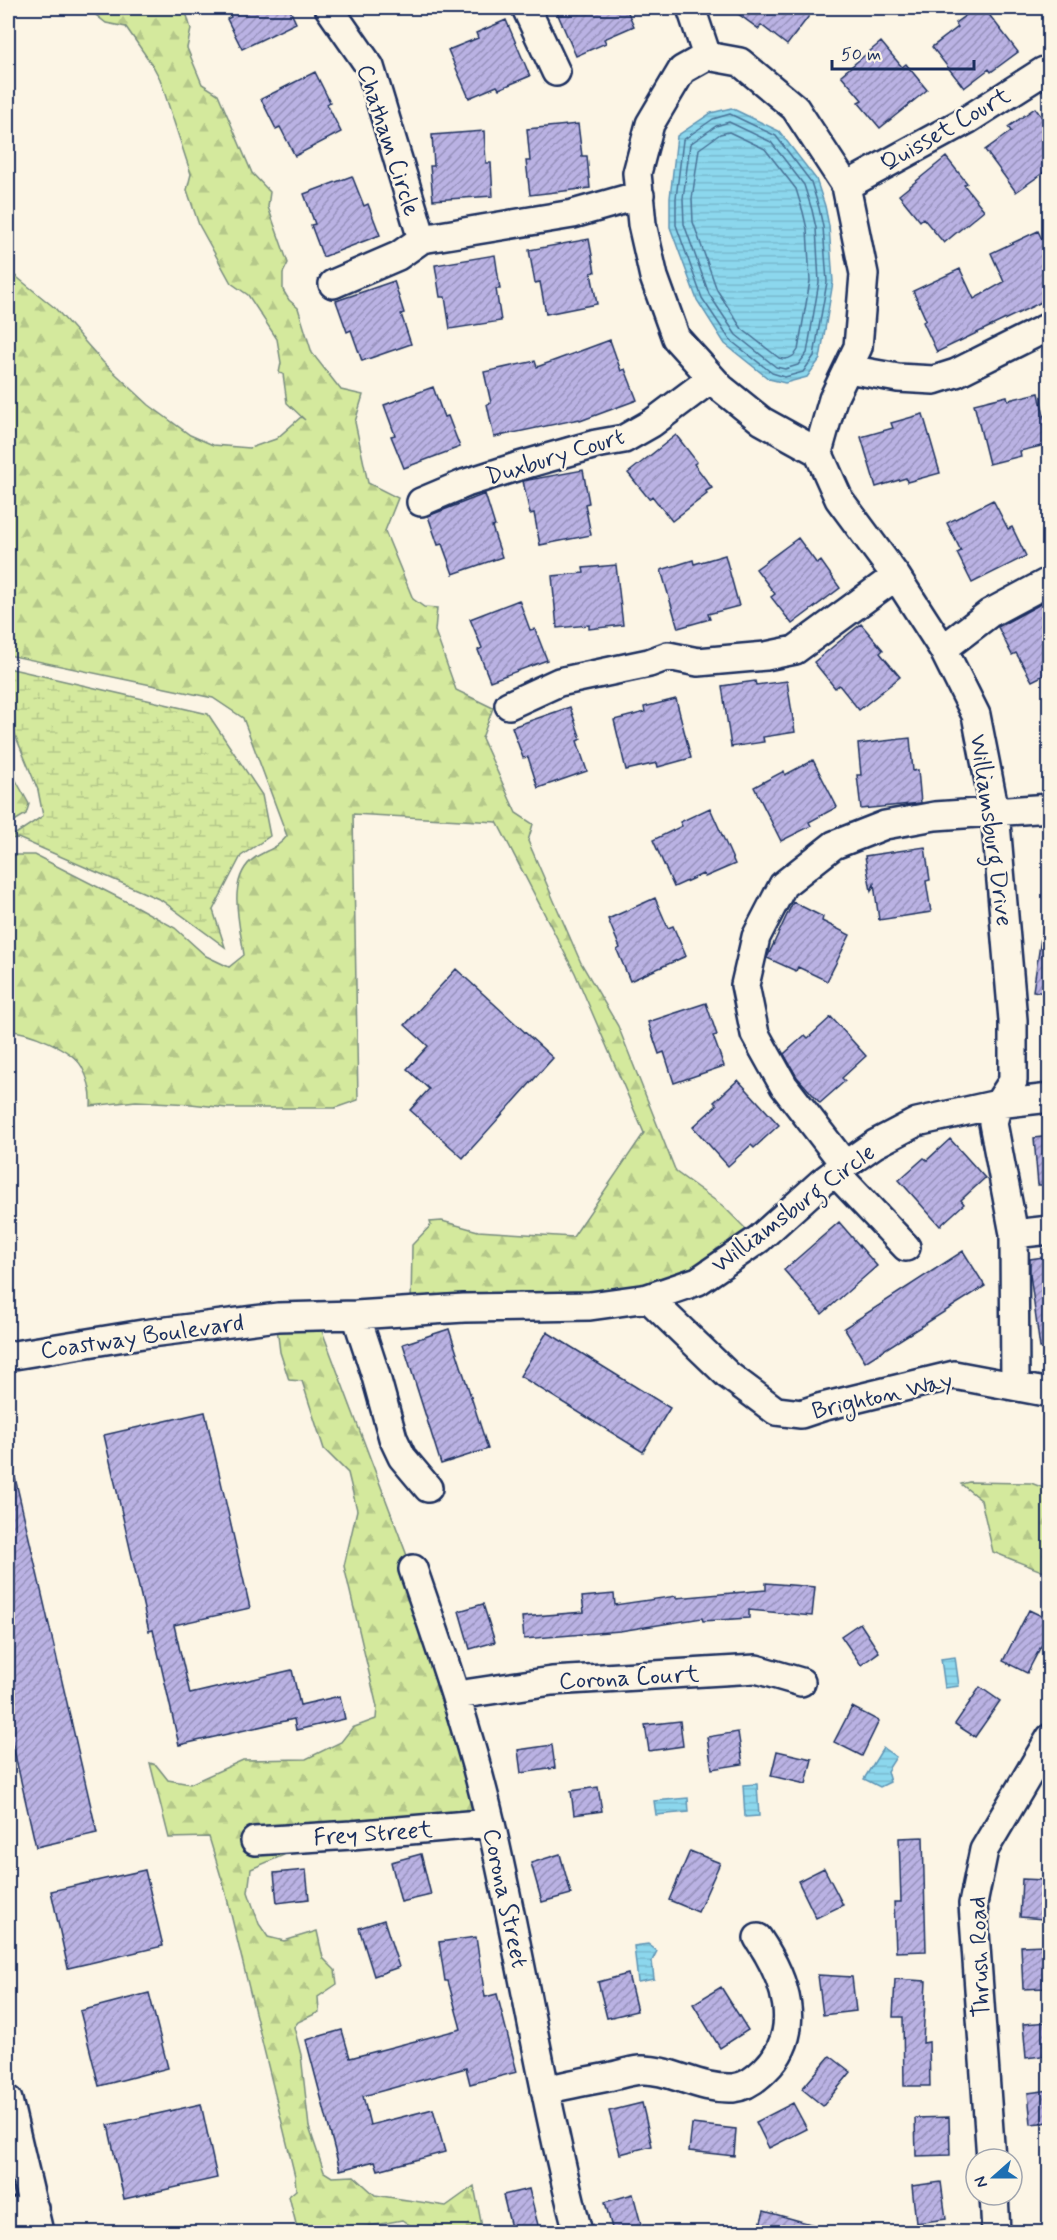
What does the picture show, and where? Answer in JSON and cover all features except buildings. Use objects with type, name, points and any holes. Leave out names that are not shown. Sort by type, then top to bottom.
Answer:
[{"type":"street","name":"Chatham Circle","points":[[329,8],[370,67],[422,239],[573,213],[640,195]]},
{"type":"street","points":[[526,8],[556,72]]},
{"type":"street","points":[[691,8],[707,56]]},
{"type":"street","points":[[707,56],[740,62],[795,108],[846,186],[864,274],[858,347],[833,399],[818,452],[762,421],[721,388],[676,338],[652,266],[642,224],[637,173],[650,124],[682,70],[707,56]]},
{"type":"street","name":"Quisset Court","points":[[846,186],[967,120],[1044,71]]},
{"type":"street","points":[[333,284],[398,256],[422,239]]},
{"type":"street","points":[[848,369],[898,378],[934,380],[956,373],[1050,326]]},
{"type":"street","name":"Duxbury Court","points":[[421,502],[466,483],[525,464],[596,444],[624,439],[652,423],[712,378]]},
{"type":"street","name":"Williamsburg Drive","points":[[818,452],[839,499],[896,576],[943,649],[976,716],[994,812],[1013,1020],[1013,1082],[998,1104]]},
{"type":"street","points":[[509,705],[559,682],[649,663],[668,656],[698,662],[766,657],[795,650],[896,576]]},
{"type":"street","points":[[943,649],[990,613],[1050,581]]},
{"type":"street","points":[[906,1247],[840,1169],[784,1086],[754,1034],[745,985],[756,937],[784,884],[834,845],[885,825],[934,816],[1050,808]]},
{"type":"street","name":"Williamsburg Circle","points":[[278,1317],[464,1308],[590,1306],[648,1298],[698,1281],[759,1239],[840,1169],[875,1144],[917,1122],[998,1104],[1050,1098]]},
{"type":"street","points":[[998,1104],[993,1124],[1014,1234],[1015,1386]]},
{"type":"street","points":[[1014,1234],[1050,1230]]},
{"type":"street","name":"Brighton Way","points":[[648,1298],[728,1375],[776,1411],[801,1414],[954,1375],[1050,1394]]},
{"type":"street","points":[[356,1315],[393,1438],[402,1457],[428,1488]]},
{"type":"street","name":"Coastway Boulevard","points":[[8,1356],[143,1334],[278,1317]]},
{"type":"street","name":"Corona Street","points":[[413,1569],[457,1695],[491,1823],[553,2131],[578,2232]]},
{"type":"street","name":"Corona Court","points":[[457,1695],[552,1681],[756,1669],[801,1682]]},
{"type":"street","name":"Thrush Road","points":[[990,2147],[973,1904],[984,1850],[1050,1738]]},
{"type":"street","name":"Frey Street","points":[[255,1841],[491,1823]]},
{"type":"street","points":[[545,2090],[641,2070],[663,2073],[709,2088],[736,2088],[756,2079],[772,2063],[783,2042],[788,2013],[781,1978],[758,1938]]},
{"type":"street","points":[[8,2100],[36,2220],[8,2214]]},
{"type":"street","points":[[995,2207],[996,2232]]},
{"type":"green space","points":[[87,8],[182,8],[186,12],[191,29],[187,48],[202,84],[218,94],[252,173],[270,192],[268,207],[288,263],[283,273],[283,290],[298,308],[312,353],[341,390],[363,395],[355,422],[368,483],[398,498],[385,531],[413,599],[424,607],[437,608],[435,631],[456,690],[493,708],[482,738],[516,813],[533,824],[528,841],[581,963],[618,1026],[676,1172],[723,1206],[754,1237],[661,1293],[411,1307],[412,1245],[431,1225],[430,1222],[442,1221],[478,1231],[573,1237],[644,1133],[575,973],[497,822],[353,814],[358,1100],[335,1108],[227,1108],[136,1101],[91,1106],[88,1081],[77,1060],[59,1047],[37,1037],[8,1031],[8,855],[35,855],[175,928],[206,956],[229,967],[244,955],[237,902],[240,877],[246,866],[256,857],[277,846],[287,836],[243,718],[213,698],[8,655],[8,270],[55,308],[103,362],[149,405],[190,435],[213,445],[250,448],[276,439],[301,417],[305,420],[287,403],[283,374],[279,373],[281,363],[277,339],[248,295],[231,283],[199,225],[187,190],[191,174],[160,79],[126,27],[106,23]]},
{"type":"green space","points":[[8,668],[208,714],[262,795],[270,836],[241,856],[213,910],[225,947],[161,900],[18,838],[8,839],[43,816],[38,790],[13,730],[8,724]]},
{"type":"green space","points":[[8,766],[29,804],[26,814],[8,825]]},
{"type":"green space","points":[[316,1315],[406,1553],[488,1821],[290,1841],[284,1855],[251,1869],[248,1892],[259,1924],[268,1937],[284,1941],[317,1931],[323,1958],[335,1970],[337,1984],[318,1997],[319,2012],[298,2022],[294,2027],[301,2055],[309,2127],[324,2172],[332,2177],[354,2176],[375,2195],[446,2206],[474,2186],[483,2232],[420,2232],[402,2220],[339,2232],[298,2232],[289,2196],[296,2190],[295,2176],[225,1890],[209,1837],[169,1838],[150,1763],[156,1765],[168,1780],[190,1784],[243,1760],[306,1759],[341,1742],[352,1728],[376,1719],[377,1707],[344,1566],[357,1510],[348,1473],[324,1449],[302,1381],[289,1380],[280,1352],[276,1319]]},
{"type":"green space","points":[[969,1482],[1031,1483],[1049,1490],[1049,1574],[993,1552],[981,1500],[961,1484]]},
{"type":"water","points":[[731,108],[779,131],[816,179],[829,226],[833,282],[820,359],[807,377],[785,383],[769,379],[725,344],[697,300],[670,227],[670,198],[677,136],[711,113]]},
{"type":"water","points":[[955,1657],[959,1686],[945,1688],[941,1659]]},
{"type":"water","points":[[883,1748],[896,1757],[887,1771],[890,1782],[880,1787],[864,1779]]},
{"type":"water","points":[[757,1784],[759,1816],[745,1817],[743,1785]]},
{"type":"water","points":[[688,1798],[689,1812],[656,1815],[654,1801]]},
{"type":"water","points":[[648,1944],[657,1951],[652,1961],[654,1979],[638,1982],[634,1946]]}]
